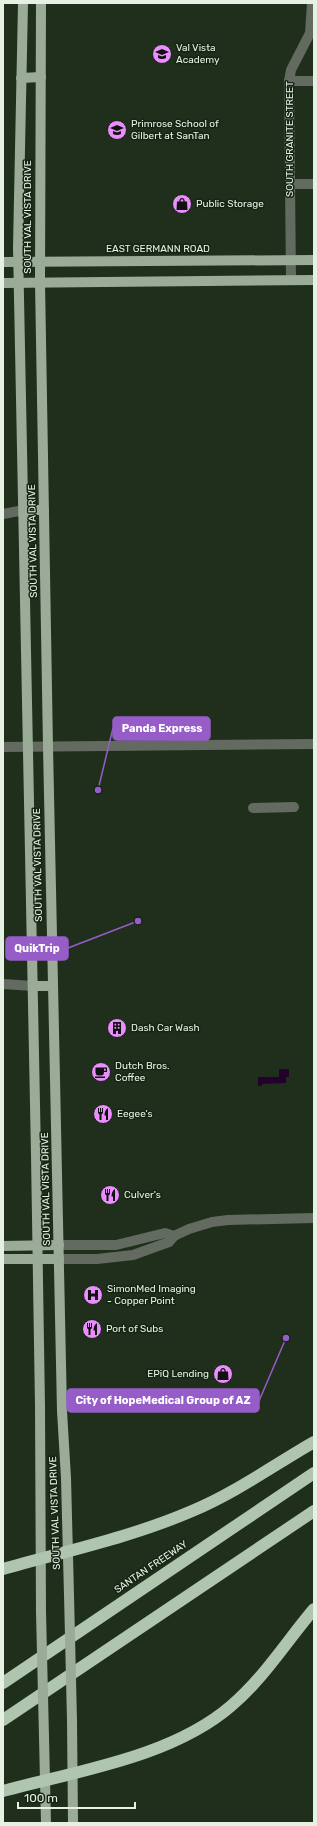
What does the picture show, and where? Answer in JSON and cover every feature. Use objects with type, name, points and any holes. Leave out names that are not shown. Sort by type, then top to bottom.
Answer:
[{"type":"highway","points":[[3,1569],[144,1529],[193,1510],[314,1442]]},
{"type":"highway","name":"SANTAN FREEWAY","points":[[3,1683],[314,1473]]},
{"type":"highway","points":[[3,1720],[314,1511]]},
{"type":"highway","points":[[3,1791],[152,1750],[203,1726],[231,1706],[258,1681],[314,1609]]},
{"type":"main road","name":"SOUTH VAL VISTA DRIVE","points":[[23,3],[18,282],[29,747],[38,1246],[40,1559],[46,1823]]},
{"type":"main road","name":"SOUTH VAL VISTA DRIVE","points":[[41,3],[40,282],[48,747],[62,1411],[68,1551],[73,1823]]},
{"type":"main road","points":[[21,78],[41,77]]},
{"type":"main road","name":"EAST GERMANN ROAD","points":[[3,262],[314,260]]},
{"type":"main road","points":[[3,283],[314,280]]},
{"type":"main road","points":[[24,510],[44,510]]},
{"type":"main road","points":[[33,986],[53,986]]},
{"type":"main road","points":[[3,1246],[59,1245]]},
{"type":"main road","points":[[3,1258],[59,1259]]},
{"type":"street","name":"SOUTH GRANITE STREET","points":[[291,280],[290,82],[291,70],[310,33],[312,3]]},
{"type":"street","points":[[290,82],[314,81]]},
{"type":"street","points":[[290,184],[314,184]]},
{"type":"street","points":[[3,514],[24,510]]},
{"type":"street","points":[[3,747],[314,744]]},
{"type":"street","points":[[253,808],[294,807]]},
{"type":"street","points":[[3,984],[33,986]]},
{"type":"street","points":[[59,1259],[133,1255],[169,1242],[174,1236],[200,1226],[228,1220],[314,1218]]},
{"type":"street","points":[[59,1245],[116,1245],[165,1233],[174,1236]]},
{"type":"shaded area","points":[[279,1069],[289,1069],[289,1077],[286,1077],[286,1083],[262,1084],[262,1086],[258,1086],[258,1077],[279,1077]]},
{"type":"place","name":"Val Vista Academy","points":[[162,54]]},
{"type":"place","name":"Primrose School of Gilbert at SanTan","points":[[117,130]]},
{"type":"place","name":"Public Storage","points":[[182,204]]},
{"type":"place","name":"Panda Express","points":[[98,790]]},
{"type":"place","name":"QuikTrip","points":[[138,921]]},
{"type":"place","name":"Dash Car Wash","points":[[117,1028]]},
{"type":"place","name":"Dutch Bros. Coffee","points":[[101,1072]]},
{"type":"place","name":"Eegee's","points":[[103,1114]]},
{"type":"place","name":"Culver's","points":[[110,1195]]},
{"type":"place","name":"SimonMed Imaging - Copper Point","points":[[93,1295]]},
{"type":"place","name":"Port of Subs","points":[[92,1329]]},
{"type":"place","name":"City of HopeMedical Group of AZ","points":[[286,1338]]},
{"type":"place","name":"EPiQ Lending","points":[[223,1374]]}]
